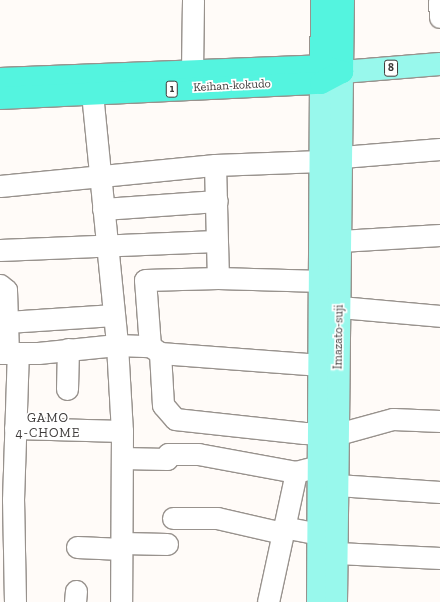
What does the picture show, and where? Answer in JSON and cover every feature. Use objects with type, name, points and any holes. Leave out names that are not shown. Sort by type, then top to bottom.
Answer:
[{"type":"highway","points":[[321,74],[322,0]]},
{"type":"highway","points":[[342,72],[343,0]]},
{"type":"highway","name":"Keihan-kokudo","points":[[0,79],[192,72],[321,74]]},
{"type":"highway","name":"Keihan-kokudo","points":[[0,98],[92,94],[342,72]]},
{"type":"main road","name":"8","points":[[342,72],[440,61]]},
{"type":"main road","name":"Imazato-suji","points":[[336,602],[337,485],[328,434],[321,365],[322,281],[332,159],[342,72]]},
{"type":"main road","name":"Imazato-suji","points":[[318,602],[319,466],[328,434],[340,307],[340,241],[332,159],[321,74]]},
{"type":"street","points":[[192,72],[193,0]]},
{"type":"street","points":[[438,0],[440,17]]},
{"type":"street","points":[[92,94],[117,345],[122,431],[121,602]]},
{"type":"street","points":[[0,186],[99,175],[215,165],[332,159],[440,150]]},
{"type":"street","points":[[215,165],[218,278]]},
{"type":"street","points":[[103,209],[217,201]]},
{"type":"street","points":[[340,241],[440,235]]},
{"type":"street","points":[[0,250],[216,241]]},
{"type":"street","points":[[322,281],[218,278],[145,280],[163,405],[174,419],[328,434],[393,419],[440,420]]},
{"type":"street","points":[[0,285],[6,290],[9,353],[10,421],[7,456],[15,602]]},
{"type":"street","points":[[340,307],[440,316]]},
{"type":"street","points":[[7,322],[114,315]]},
{"type":"street","points":[[9,353],[117,345],[321,365]]},
{"type":"street","points":[[67,389],[68,349]]},
{"type":"street","points":[[10,421],[122,431]]},
{"type":"street","points":[[122,458],[167,459],[168,454],[198,454],[296,472],[319,466]]},
{"type":"street","points":[[268,602],[282,530],[296,472]]},
{"type":"street","points":[[337,485],[440,492]]},
{"type":"street","points":[[173,518],[217,518],[282,530],[319,534]]},
{"type":"street","points":[[76,547],[167,544]]},
{"type":"street","points":[[337,553],[440,558]]},
{"type":"district","name":"GAMO 4-CHOME","points":[[48,426]]}]
